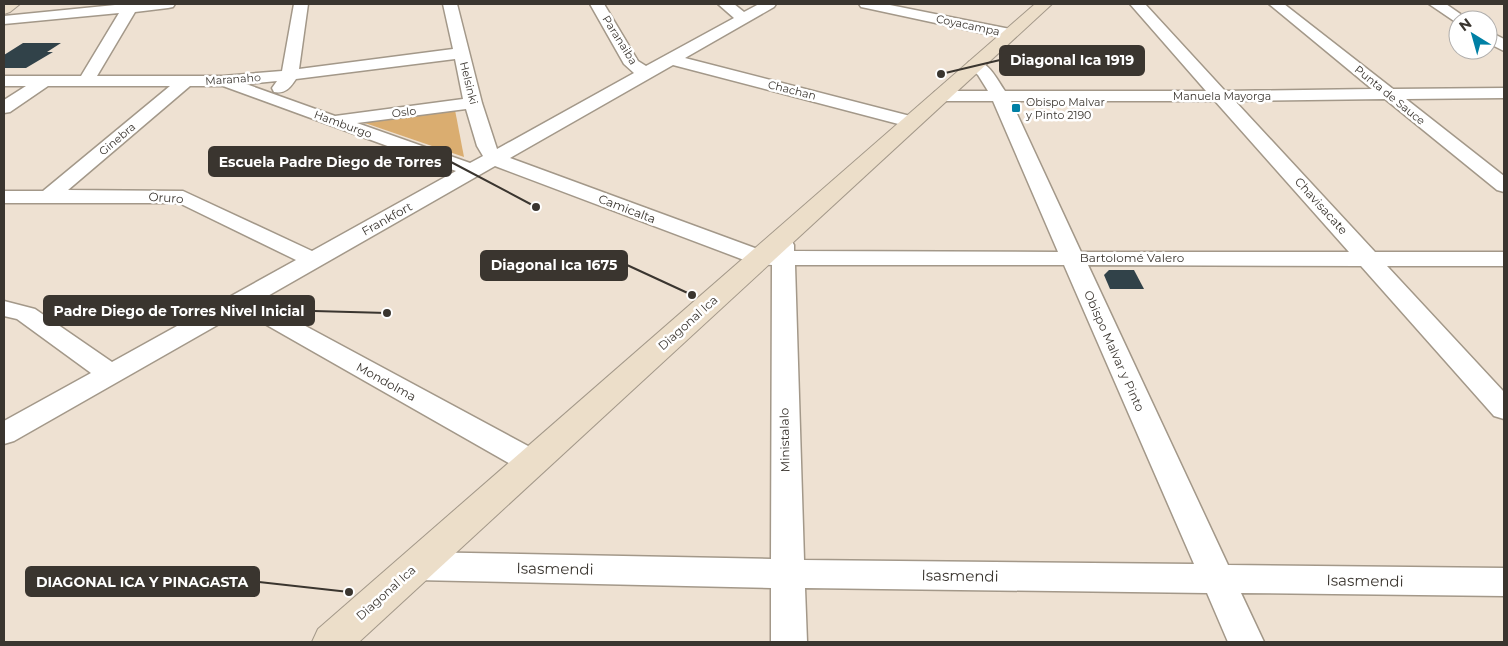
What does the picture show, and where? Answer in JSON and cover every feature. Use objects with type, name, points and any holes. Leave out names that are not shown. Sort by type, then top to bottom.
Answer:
[{"type":"main road","points":[[4,8],[12,4]]},
{"type":"main road","name":"Diagonal Ica","points":[[332,642],[532,462],[775,252],[940,96],[1044,4]]},
{"type":"street","points":[[4,20],[131,6],[168,4]]},
{"type":"street","points":[[269,98],[288,80],[301,4]]},
{"type":"street","name":"Helsinki","points":[[450,4],[473,103],[486,146],[494,159]]},
{"type":"street","name":"Paranaiba","points":[[597,4],[632,64],[646,73]]},
{"type":"street","points":[[725,4],[743,18]]},
{"type":"street","name":"Frankfort","points":[[4,434],[769,4]]},
{"type":"street","name":"Coyacampa","points":[[866,4],[1010,34]]},
{"type":"street","name":"Chavisacate","points":[[1137,4],[1223,96],[1368,260],[1504,409]]},
{"type":"street","name":"Punta de Sauce","points":[[1276,4],[1504,186]]},
{"type":"street","points":[[1436,4],[1448,11]]},
{"type":"street","points":[[86,81],[131,6]]},
{"type":"street","name":"Maranaho","points":[[4,81],[223,81],[461,54]]},
{"type":"street","name":"Chachan","points":[[671,59],[912,122]]},
{"type":"street","name":"Obispo Malvar y Pinto","points":[[975,65],[984,72],[1000,97],[1246,642]]},
{"type":"street","name":"Hamburgo","points":[[223,81],[473,171]]},
{"type":"street","points":[[4,108],[43,82]]},
{"type":"street","name":"Ginebra","points":[[48,197],[185,82]]},
{"type":"street","name":"Manuela Mayorga","points":[[940,96],[1223,96],[1504,93]]},
{"type":"street","name":"Oslo","points":[[334,121],[473,103]]},
{"type":"street","name":"Camicalta","points":[[494,159],[775,252]]},
{"type":"street","name":"Oruro","points":[[4,197],[183,197],[314,260]]},
{"type":"street","name":"Bartolomé Valero","points":[[775,252],[1072,258],[1504,259]]},
{"type":"street","name":"Ministalalo","points":[[775,252],[789,642]]},
{"type":"street","name":"Mondolma","points":[[241,301],[532,462]]},
{"type":"street","points":[[4,308],[26,314],[111,374]]},
{"type":"street","name":"Isasmendi","points":[[416,566],[787,574],[1504,582]]},
{"type":"shaded area","points":[[455,110],[464,157],[362,122]]},
{"type":"building","points":[[23,43],[61,43],[47,52],[53,52],[26,68],[4,68],[4,55]]},
{"type":"building","points":[[1109,270],[1134,270],[1144,289],[1110,289],[1104,275]]},
{"type":"place","name":"Diagonal Ica 1919","points":[[941,74]]},
{"type":"place","name":"Obispo Malvar y Pinto 2190","points":[[1016,108]]},
{"type":"place","name":"Escuela Padre Diego de Torres","points":[[536,207]]},
{"type":"place","name":"Diagonal Ica 1675","points":[[692,295]]},
{"type":"place","name":"Padre Diego de Torres Nivel Inicial","points":[[387,313]]},
{"type":"place","name":"DIAGONAL ICA Y PINAGASTA","points":[[349,592]]}]
